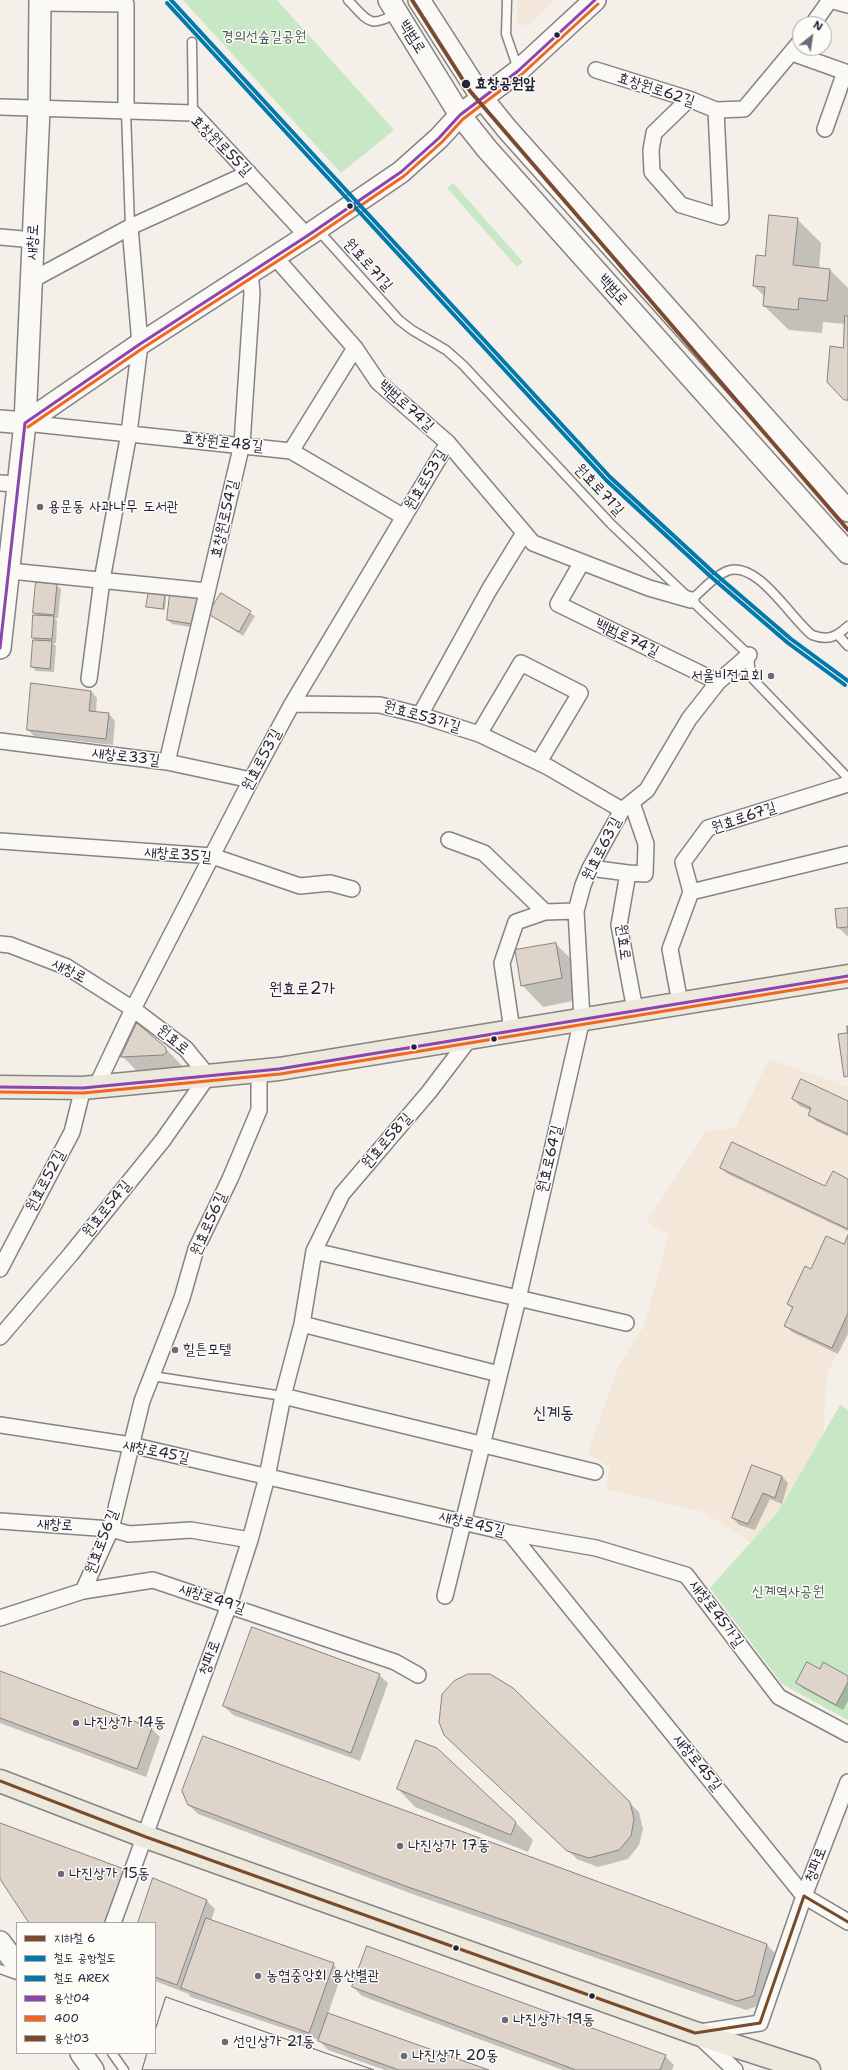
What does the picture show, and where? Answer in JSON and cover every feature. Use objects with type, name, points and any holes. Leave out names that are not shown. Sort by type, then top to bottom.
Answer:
[{"type":"main road","name":"백범로","points":[[419,0],[482,98],[581,214],[848,511]]},
{"type":"main road","points":[[0,422],[25,423],[140,344],[401,172],[439,138],[460,115],[518,71],[594,0]]},
{"type":"main road","name":"새창로","points":[[0,648],[9,484],[25,423],[39,109],[40,2]]},
{"type":"main road","name":"백범로","points":[[396,3],[460,115],[515,183],[561,232],[848,553]]},
{"type":"main road","points":[[561,232],[559,218],[568,209],[581,214]]},
{"type":"main road","name":"원효로","points":[[0,1087],[89,1087],[259,1072],[304,1066],[512,1030],[848,976]]},
{"type":"main road","name":"청파로","points":[[0,1782],[146,1837],[695,2033],[809,2070]]},
{"type":"main road","points":[[0,1942],[16,1964]]},
{"type":"main road","points":[[81,2054],[93,2070]]},
{"type":"street","points":[[819,16],[830,0],[848,5]]},
{"type":"street","points":[[40,2],[126,4],[126,112]]},
{"type":"street","name":"효창원로62길","points":[[596,70],[689,99],[716,110],[744,109],[792,53]]},
{"type":"street","name":"효창원로62길","points":[[813,56],[846,72],[825,129]]},
{"type":"street","points":[[689,99],[654,133],[651,150],[652,172],[681,205],[721,217],[716,110]]},
{"type":"street","name":"효창원로55길","points":[[0,107],[193,113],[249,173],[312,232]]},
{"type":"street","points":[[32,280],[130,227],[249,173]]},
{"type":"street","points":[[89,679],[102,580],[129,433],[140,344],[130,227]]},
{"type":"street","points":[[0,237],[34,240]]},
{"type":"street","name":"백범로74길","points":[[274,256],[355,348],[378,382],[448,443],[533,543],[649,588],[690,600]]},
{"type":"street","name":"효창원로54길","points":[[167,762],[242,444],[252,292],[250,272]]},
{"type":"street","points":[[291,451],[355,348]]},
{"type":"street","name":"효창원로48길","points":[[25,423],[242,444],[291,451],[404,517]]},
{"type":"street","name":"원효로53길","points":[[89,1087],[133,1009],[251,780],[292,704],[448,443]]},
{"type":"street","points":[[420,714],[489,590],[524,533]]},
{"type":"street","name":"백범로74길","points":[[582,562],[558,604],[718,682]]},
{"type":"street","points":[[4,570],[207,591]]},
{"type":"street","name":"원효로63길","points":[[582,1019],[576,911],[590,868],[627,806],[647,790],[689,719],[718,682],[749,655]]},
{"type":"street","name":"원효로53가길","points":[[479,734],[521,663],[580,693],[539,762]]},
{"type":"street","name":"원효로53가길","points":[[292,704],[380,705],[420,714],[479,734],[627,806]]},
{"type":"street","name":"새창로33길","points":[[0,741],[167,762],[251,780]]},
{"type":"street","name":"원효로67길","points":[[691,892],[683,862],[708,828],[848,784]]},
{"type":"street","points":[[590,868],[645,874],[646,844],[627,806]]},
{"type":"street","points":[[449,840],[484,853],[545,912]]},
{"type":"street","name":"새창로35길","points":[[0,841],[212,856],[300,886],[330,883],[352,889]]},
{"type":"street","points":[[680,1003],[670,949],[691,892],[848,854]]},
{"type":"street","name":"원효로","points":[[628,873],[619,925],[635,1010]]},
{"type":"street","points":[[512,1030],[502,963],[516,922],[545,912],[576,911]]},
{"type":"street","name":"새창로","points":[[0,944],[10,945],[67,967],[133,1009]]},
{"type":"street","name":"원효로","points":[[133,1009],[186,1049],[208,1076]]},
{"type":"street","name":"원효로64길","points":[[445,1596],[518,1299],[582,1019]]},
{"type":"street","name":"원효로58길","points":[[267,1477],[283,1396],[302,1324],[314,1251],[342,1194],[429,1092],[470,1038]]},
{"type":"street","name":"원효로56길","points":[[83,1591],[111,1528],[142,1401],[182,1298],[196,1248],[230,1179],[259,1110],[259,1072]]},
{"type":"street","name":"원효로54길","points":[[0,1337],[71,1254],[163,1140],[208,1076]]},
{"type":"street","name":"원효로52길","points":[[0,1270],[72,1132],[89,1087]]},
{"type":"street","points":[[314,1251],[626,1323]]},
{"type":"street","points":[[302,1324],[499,1374]]},
{"type":"street","points":[[283,1396],[482,1446],[595,1472]]},
{"type":"street","name":"새창로45길","points":[[0,1425],[131,1445],[464,1521],[510,1533],[804,1896]]},
{"type":"street","name":"청파로","points":[[113,1922],[146,1837],[229,1605],[250,1540],[267,1477]]},
{"type":"street","name":"새창로","points":[[0,1521],[111,1528]]},
{"type":"street","points":[[111,1528],[129,1534],[191,1530],[250,1540]]},
{"type":"street","name":"새창로45가길","points":[[510,1533],[596,1548],[686,1575],[779,1697],[848,1734]]},
{"type":"street","name":"새창로49길","points":[[0,1618],[83,1591],[153,1580],[395,1662],[418,1675]]},
{"type":"street","name":"청파로","points":[[695,2033],[760,2023],[804,1896],[848,1782]]},
{"type":"street","points":[[804,1896],[848,1922]]},
{"type":"street","points":[[695,2033],[735,2070]]},
{"type":"lane","name":"백범로","points":[[348,0],[364,17],[372,22],[382,22],[396,3]]},
{"type":"lane","points":[[507,0],[506,34],[518,71]]},
{"type":"lane","points":[[192,42],[193,113]]},
{"type":"lane","points":[[126,112],[130,227]]},
{"type":"lane","name":"원효로71길","points":[[312,232],[399,320],[412,330],[446,350],[463,365],[611,524],[749,655]]},
{"type":"lane","points":[[690,600],[725,572],[733,569],[741,569],[758,578],[812,635],[826,638],[838,635],[848,626]]},
{"type":"lane","points":[[838,635],[848,646]]},
{"type":"lane","points":[[749,655],[751,677],[848,778]]},
{"type":"lane","points":[[152,1376],[283,1396]]},
{"type":"lane","points":[[0,1970],[16,1975]]},
{"type":"lane","points":[[113,2054],[124,2070]]},
{"type":"shaded area","points":[[517,0],[554,0],[527,26],[517,23]]},
{"type":"shaded area","points":[[769,1059],[848,1087],[848,1327],[827,1376],[823,1436],[778,1512],[751,1543],[704,1512],[605,1489],[610,1468],[588,1453],[619,1365],[644,1326],[669,1234],[646,1223],[706,1131],[735,1128]]},
{"type":"green space","name":"경의선숲길공원","points":[[183,0],[277,0],[394,130],[341,173]]},
{"type":"green space","points":[[453,183],[523,262],[517,267],[447,188]]},
{"type":"green space","name":"신계역사공원","points":[[840,1405],[848,1410],[848,1720],[782,1684],[710,1588],[778,1512]]},
{"type":"building","points":[[769,215],[798,218],[793,265],[830,269],[827,301],[799,298],[798,310],[763,306],[765,287],[753,286],[756,255],[765,256]]},
{"type":"building","points":[[845,316],[848,316],[848,400],[844,400],[827,382],[830,346],[843,348]]},
{"type":"building","points":[[36,582],[57,584],[54,615],[33,613]]},
{"type":"building","points":[[149,591],[165,594],[163,609],[146,607]]},
{"type":"building","points":[[221,593],[251,611],[239,632],[208,614]]},
{"type":"building","points":[[170,594],[199,598],[192,624],[167,620]]},
{"type":"building","points":[[33,615],[54,616],[52,639],[32,638]]},
{"type":"building","points":[[33,640],[52,641],[50,669],[31,667]]},
{"type":"building","points":[[31,683],[91,691],[89,711],[109,713],[106,739],[27,730]]},
{"type":"building","points":[[848,908],[848,927],[837,928],[835,909]]},
{"type":"building","points":[[556,943],[562,978],[521,986],[515,950]]},
{"type":"building","points":[[137,1023],[165,1047],[167,1052],[163,1055],[121,1057]]},
{"type":"building","points":[[847,1026],[848,1076],[844,1077],[838,1034],[847,1033]]},
{"type":"building","points":[[801,1079],[848,1101],[848,1134],[808,1115],[811,1108],[792,1099]]},
{"type":"building","points":[[732,1142],[825,1186],[833,1171],[848,1179],[848,1229],[720,1168]]},
{"type":"building","points":[[848,1235],[848,1313],[832,1348],[784,1326],[793,1307],[787,1304],[805,1266],[811,1269],[826,1236],[844,1244]]},
{"type":"building","points":[[752,1465],[782,1476],[775,1498],[763,1493],[748,1524],[732,1518]]},
{"type":"building","points":[[252,1627],[380,1674],[351,1753],[223,1706]]},
{"type":"building","points":[[807,1662],[820,1669],[823,1662],[848,1676],[848,1682],[836,1705],[796,1683]]},
{"type":"building","name":"나진상가 14동","points":[[0,1671],[152,1728],[137,1769],[0,1718]]},
{"type":"building","points":[[468,1674],[490,1674],[513,1688],[630,1802],[634,1819],[631,1836],[619,1850],[589,1858],[567,1851],[444,1735],[439,1722],[442,1694],[454,1681]]},
{"type":"building","name":"나진상가 17동","points":[[203,1736],[767,1944],[754,1996],[737,2001],[408,1887],[188,1805],[182,1791]]},
{"type":"building","points":[[416,1740],[437,1748],[516,1822],[511,1835],[397,1789]]},
{"type":"building","name":"나진상가 15동","points":[[0,1823],[124,1869],[105,1922],[28,1922],[0,1879]]},
{"type":"building","points":[[153,1878],[207,1900],[177,1985],[156,1977],[156,1922],[138,1922]]},
{"type":"building","name":"농협중앙회 용산별관","points":[[206,1918],[334,1963],[309,2033],[181,1988]]},
{"type":"building","name":"나진상가 19동","points":[[367,1946],[666,2055],[660,2070],[576,2070],[352,1987]]},
{"type":"building","name":"선인상가 21동","points":[[166,1997],[374,2070],[142,2070],[147,2054],[156,2054],[156,2028]]},
{"type":"building","name":"선인상가 21동","points":[[166,1997],[374,2070],[142,2070],[147,2054],[156,2054],[156,2028]]},
{"type":"building","name":"나진상가 20동","points":[[328,2013],[489,2070],[399,2070],[318,2041]]},
{"type":"metro line","name":"6","points":[[412,0],[470,91],[848,530]]},
{"type":"rail line","name":"공항철도","points":[[171,0],[610,477],[713,572],[791,639],[848,681]]},
{"type":"rail line","name":"AREX","points":[[167,3],[606,480],[710,576],[788,643],[845,685]]},
{"type":"transit line","name":"용산04","points":[[0,648],[25,423],[140,344],[307,236],[401,172],[439,138],[460,115],[518,71],[595,0]]},
{"type":"transit line","name":"400","points":[[28,427],[143,348],[310,240],[404,176],[442,142],[463,119],[521,75],[598,4]]},
{"type":"transit line","name":"용산04","points":[[0,1087],[83,1088],[279,1069],[848,976]]},
{"type":"transit line","name":"400","points":[[0,1092],[83,1093],[280,1074],[848,981]]},
{"type":"transit line","name":"용산03","points":[[0,1781],[146,1837],[695,2033],[760,2023],[804,1896],[848,1922]]},
{"type":"place","name":"효창공원앞","points":[[466,84]]},
{"type":"place","name":"용문동 사과나무 도서관","points":[[40,507]]},
{"type":"place","name":"서울비전교회","points":[[771,676]]},
{"type":"place","name":"힐튼모텔","points":[[175,1350]]},
{"type":"place","name":"나진상가 14동","points":[[76,1723]]},
{"type":"place","name":"나진상가 17동","points":[[400,1846]]},
{"type":"place","name":"나진상가 15동","points":[[61,1874]]},
{"type":"place","name":"농협중앙회 용산별관","points":[[258,1976]]},
{"type":"place","name":"나진상가 19동","points":[[505,2020]]},
{"type":"place","name":"선인상가 21동","points":[[225,2042]]},
{"type":"place","name":"나진상가 20동","points":[[404,2056]]},
{"type":"district","name":"원효로2가","points":[[302,990]]},
{"type":"district","name":"신계동","points":[[553,1414]]}]
